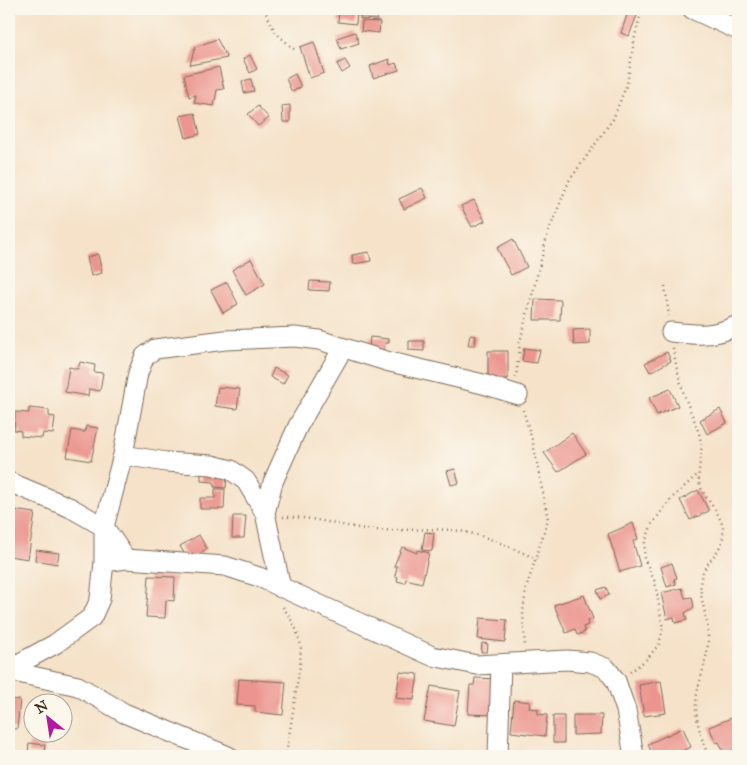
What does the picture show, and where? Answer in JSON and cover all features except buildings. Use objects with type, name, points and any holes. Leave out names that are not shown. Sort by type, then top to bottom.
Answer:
[{"type":"street","points":[[692,9],[738,30]]},
{"type":"street","points":[[671,332],[703,336],[728,330],[738,325]]},
{"type":"street","points":[[9,670],[55,644],[92,617],[100,599],[104,562],[104,527],[123,455],[138,373],[145,356],[155,349],[225,340],[295,337],[319,340],[386,362],[518,394]]},
{"type":"street","points":[[266,515],[282,458],[298,426],[343,348]]},
{"type":"street","points":[[123,455],[166,462],[212,465],[231,470],[246,481],[266,515],[280,594]]},
{"type":"street","points":[[9,482],[71,508],[104,527],[126,560]]},
{"type":"street","points":[[104,562],[126,560],[225,566],[259,577],[280,594],[432,656],[477,664],[567,660],[590,662],[606,668],[616,681],[626,710],[634,756]]},
{"type":"street","points":[[498,756],[501,664]]},
{"type":"street","points":[[9,670],[78,686],[124,713],[228,756]]},
{"type":"path","points":[[264,9],[275,32],[296,50]]},
{"type":"path","points":[[526,663],[523,613],[526,590],[548,519],[533,443],[518,394],[516,371],[520,342],[548,232],[569,181],[613,119],[627,84],[635,36],[642,9]]},
{"type":"path","points":[[665,286],[675,361],[699,432],[701,445],[698,474],[701,487],[721,520],[724,534],[720,548],[706,566],[701,578],[702,600],[708,634],[705,668],[697,694],[697,723],[708,756]]},
{"type":"path","points":[[616,681],[646,659],[659,644],[663,629],[654,582],[644,558],[645,542],[652,524],[667,504],[698,474]]},
{"type":"path","points":[[266,515],[295,516],[330,524],[377,530],[452,530],[486,537],[537,559]]},
{"type":"path","points":[[280,594],[295,626],[300,646],[300,666],[286,756]]}]
